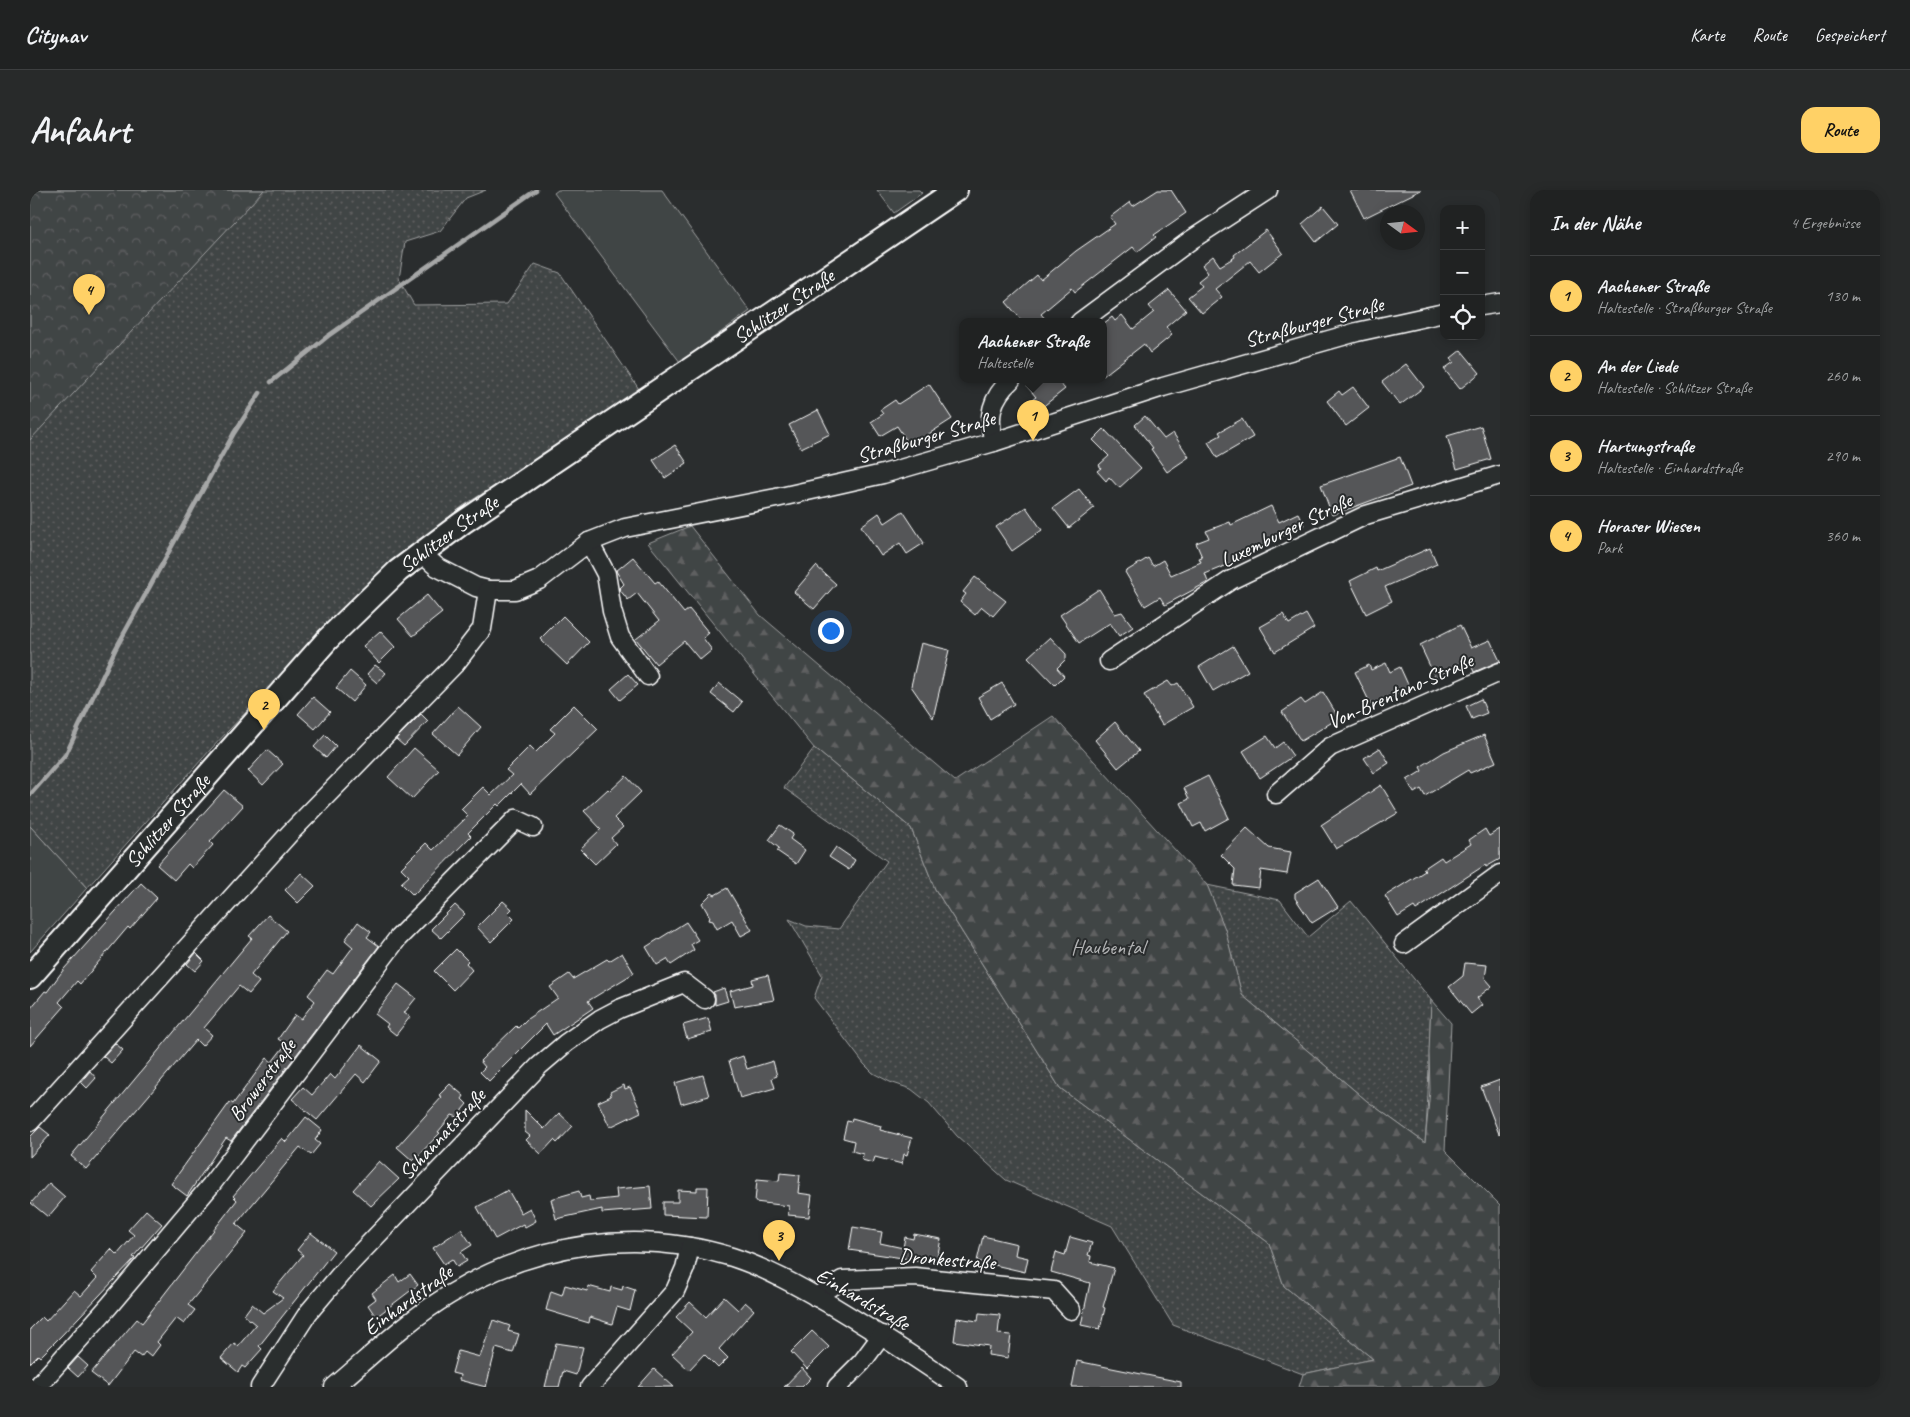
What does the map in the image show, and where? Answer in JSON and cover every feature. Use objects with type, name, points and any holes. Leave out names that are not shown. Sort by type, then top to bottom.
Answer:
[{"type":"main road","name":"Schlitzer Straße","points":[[30,977],[315,653],[376,590],[420,552],[956,190]]},
{"type":"street","points":[[1085,318],[1191,240],[1268,190]]},
{"type":"street","points":[[1485,305],[1500,303]]},
{"type":"street","name":"Straßburger Straße","points":[[420,552],[427,560],[476,587],[488,590],[515,590],[538,580],[590,542],[635,526],[830,486],[994,442],[1163,387],[1357,332],[1440,314]]},
{"type":"street","points":[[994,442],[990,422],[991,410],[999,393],[1008,383]]},
{"type":"street","name":"Luxemburger Straße","points":[[1109,661],[1231,580],[1357,520],[1500,475]]},
{"type":"street","points":[[590,542],[606,574],[612,611],[620,637],[648,676]]},
{"type":"street","points":[[30,1122],[290,833],[455,664],[482,629],[488,590]]},
{"type":"street","name":"Von-Brentano-Straße","points":[[1276,794],[1330,746],[1500,672]]},
{"type":"street","name":"Browerstraße","points":[[37,1387],[109,1306],[211,1185],[398,938],[516,819],[533,827]]},
{"type":"street","points":[[1404,944],[1500,874]]},
{"type":"street","name":"Schannatstraße","points":[[260,1387],[308,1313],[345,1269],[546,1060],[600,1019],[644,999],[684,984],[705,999]]},
{"type":"street","name":"Einhardstraße","points":[[334,1387],[428,1308],[468,1283],[512,1264],[557,1250],[601,1243],[660,1243],[690,1247],[744,1261],[816,1297],[882,1335],[958,1387]]},
{"type":"street","points":[[590,1387],[674,1291],[685,1268],[690,1247]]},
{"type":"street","name":"Dronkestraße","points":[[816,1297],[842,1280],[914,1277],[1054,1291],[1071,1310]]},
{"type":"street","points":[[836,1387],[862,1362],[882,1335]]},
{"type":"green space","points":[[30,190],[486,190],[466,198],[440,231],[405,242],[399,279],[414,305],[507,304],[535,264],[560,273],[641,392],[463,506],[376,575],[211,749],[87,888],[30,826]]},
{"type":"green space","points":[[30,190],[264,190],[30,440]]},
{"type":"green space","points":[[558,190],[662,190],[750,311],[680,362],[554,193]]},
{"type":"green space","points":[[877,190],[919,190],[922,193],[894,213]]},
{"type":"green space","name":"Haubental","points":[[690,526],[760,615],[955,781],[1053,716],[1207,885],[1225,929],[1242,995],[1367,1101],[1425,1143],[1430,1090],[1431,1000],[1451,1023],[1445,1150],[1500,1205],[1500,1387],[1299,1387],[1303,1374],[1373,1359],[1284,1286],[1269,1243],[1060,1088],[935,889],[911,828],[814,748],[648,543]]},
{"type":"green space","points":[[814,748],[911,828],[935,889],[1060,1088],[1269,1243],[1284,1286],[1373,1359],[1303,1374],[1173,1325],[1112,1226],[1006,1180],[957,1136],[929,1103],[911,1089],[890,1082],[873,1073],[864,1064],[814,998],[822,975],[789,919],[806,926],[839,929],[887,861],[784,788]]},
{"type":"green space","points":[[30,826],[87,888],[30,952]]},
{"type":"green space","points":[[1207,885],[1280,900],[1308,937],[1351,901],[1431,1000],[1425,1143],[1367,1101],[1242,995],[1225,930]]},
{"type":"building","points":[[1158,190],[1171,190],[1186,213],[1154,235],[1156,237],[1137,252],[1133,247],[1075,292],[1072,288],[1041,314],[1044,318],[1020,318],[1006,302],[1037,275],[1041,280],[1076,251],[1115,224],[1110,217],[1130,202],[1133,206]]},
{"type":"building","points":[[1350,190],[1421,190],[1390,205],[1380,205],[1380,210],[1364,218]]},
{"type":"building","points":[[1323,206],[1338,224],[1316,242],[1302,224]]},
{"type":"building","points":[[1266,230],[1283,253],[1259,272],[1250,261],[1215,289],[1222,297],[1202,313],[1188,297],[1202,286],[1198,281],[1208,273],[1202,265],[1213,256],[1220,266],[1235,257],[1234,255]]},
{"type":"building","points":[[1169,290],[1186,310],[1166,327],[1172,335],[1150,353],[1144,344],[1107,373],[1107,321],[1112,317],[1115,321],[1122,315],[1133,329],[1154,312],[1149,306]]},
{"type":"building","points":[[1461,350],[1480,373],[1460,389],[1444,369],[1454,362],[1451,358]]},
{"type":"building","points":[[1406,364],[1424,387],[1400,405],[1382,382]]},
{"type":"building","points":[[1032,383],[1060,383],[1065,389],[1036,412],[1028,403],[1036,397],[1027,386]]},
{"type":"building","points":[[929,384],[952,419],[910,446],[897,426],[880,436],[871,422],[883,414],[880,410],[895,400],[898,404]]},
{"type":"building","points":[[1353,387],[1369,408],[1346,426],[1327,401],[1339,391],[1342,395]]},
{"type":"building","points":[[818,410],[830,434],[801,448],[789,425]]},
{"type":"building","points":[[1145,416],[1164,439],[1173,433],[1189,457],[1167,472],[1151,449],[1153,448],[1135,425]]},
{"type":"building","points":[[1242,419],[1253,437],[1217,458],[1208,442],[1221,435],[1219,432]]},
{"type":"building","points":[[1481,426],[1491,459],[1457,469],[1447,436]]},
{"type":"building","points":[[1104,429],[1141,468],[1119,488],[1109,477],[1106,481],[1097,471],[1101,468],[1099,465],[1109,456],[1093,440]]},
{"type":"building","points":[[675,445],[687,463],[665,478],[653,460]]},
{"type":"building","points":[[1400,457],[1411,486],[1332,515],[1321,485]]},
{"type":"building","points":[[1079,489],[1094,508],[1069,528],[1053,508]]},
{"type":"building","points":[[1271,506],[1279,522],[1298,513],[1304,525],[1243,555],[1244,558],[1205,574],[1208,582],[1165,605],[1160,597],[1145,606],[1125,572],[1148,558],[1153,566],[1163,560],[1171,575],[1201,562],[1199,558],[1202,557],[1196,543],[1209,538],[1206,531],[1230,522],[1231,525]]},
{"type":"building","points":[[1026,507],[1042,530],[1012,551],[996,527]]},
{"type":"building","points":[[903,511],[924,543],[907,554],[900,543],[881,556],[861,526],[879,513],[885,523]]},
{"type":"building","points":[[1430,548],[1437,564],[1385,587],[1392,601],[1366,614],[1350,581],[1376,568],[1377,571]]},
{"type":"building","points":[[633,557],[655,583],[658,581],[684,613],[689,609],[709,633],[703,638],[712,650],[700,660],[684,641],[656,664],[636,639],[659,621],[637,593],[628,600],[619,589],[624,584],[616,571]]},
{"type":"building","points":[[816,566],[836,584],[814,609],[794,592]]},
{"type":"building","points":[[975,577],[1006,601],[993,616],[982,607],[975,615],[960,602],[966,594],[963,592]]},
{"type":"building","points":[[1099,589],[1115,614],[1122,612],[1133,627],[1119,636],[1110,623],[1079,643],[1060,615]]},
{"type":"building","points":[[427,595],[442,613],[413,636],[398,619]]},
{"type":"building","points":[[1283,614],[1289,624],[1306,614],[1314,628],[1275,652],[1260,627]]},
{"type":"building","points":[[563,616],[589,642],[567,665],[540,639]]},
{"type":"building","points":[[1460,625],[1471,648],[1490,640],[1500,661],[1474,672],[1469,660],[1435,677],[1420,645]]},
{"type":"building","points":[[380,631],[395,647],[379,663],[363,646]]},
{"type":"building","points":[[1050,637],[1066,654],[1066,659],[1057,668],[1064,676],[1055,685],[1028,657]]},
{"type":"building","points":[[921,643],[949,650],[933,718],[911,686]]},
{"type":"building","points":[[1233,646],[1248,671],[1213,691],[1199,667]]},
{"type":"building","points":[[1386,663],[1390,672],[1400,667],[1410,689],[1371,705],[1355,672],[1369,665],[1371,670]]},
{"type":"building","points":[[375,665],[386,673],[377,683],[367,674]]},
{"type":"building","points":[[350,671],[366,685],[352,702],[336,688]]},
{"type":"building","points":[[628,674],[638,685],[620,700],[611,689]]},
{"type":"building","points":[[1168,681],[1172,686],[1178,683],[1193,707],[1162,725],[1144,695]]},
{"type":"building","points":[[719,683],[742,702],[734,712],[711,694]]},
{"type":"building","points":[[1002,683],[1014,704],[990,719],[978,697]]},
{"type":"building","points":[[1323,692],[1339,718],[1301,741],[1282,712],[1301,699],[1305,704]]},
{"type":"building","points":[[313,697],[330,712],[315,729],[298,714]]},
{"type":"building","points":[[1481,699],[1487,713],[1472,719],[1466,706]]},
{"type":"building","points":[[574,705],[598,729],[530,794],[521,784],[499,806],[497,804],[468,833],[471,836],[413,895],[401,883],[409,876],[401,868],[426,843],[433,850],[468,816],[461,809],[483,787],[491,795],[512,775],[506,770],[530,746],[536,752],[555,733],[550,729]]},
{"type":"building","points":[[458,706],[481,727],[457,755],[433,734]]},
{"type":"building","points":[[421,714],[428,721],[404,746],[396,739]]},
{"type":"building","points":[[1115,722],[1139,751],[1118,768],[1095,740]]},
{"type":"building","points":[[325,735],[336,746],[326,758],[314,747]]},
{"type":"building","points":[[1484,735],[1496,762],[1470,773],[1468,770],[1425,796],[1421,789],[1414,793],[1407,780],[1422,771],[1420,767],[1444,752]]},
{"type":"building","points":[[1267,736],[1275,748],[1283,742],[1293,756],[1260,778],[1243,751]]},
{"type":"building","points":[[414,748],[439,770],[412,799],[388,777]]},
{"type":"building","points":[[1380,748],[1389,763],[1374,773],[1364,758]]},
{"type":"building","points":[[267,750],[283,764],[263,785],[248,771]]},
{"type":"building","points":[[626,776],[641,792],[614,818],[623,827],[611,838],[616,844],[595,864],[580,849],[601,829],[584,811],[608,789],[610,791]]},
{"type":"building","points":[[1208,776],[1229,818],[1205,831],[1201,823],[1193,827],[1181,803],[1189,799],[1184,788]]},
{"type":"building","points":[[1381,785],[1398,813],[1336,849],[1321,825]]},
{"type":"building","points":[[224,790],[243,806],[210,842],[213,845],[192,868],[188,864],[174,880],[157,865]]},
{"type":"building","points":[[780,825],[793,834],[790,839],[805,850],[796,864],[777,851],[779,848],[769,840]]},
{"type":"building","points":[[1247,828],[1269,848],[1291,852],[1287,874],[1261,870],[1259,888],[1233,885],[1235,869],[1221,855]]},
{"type":"building","points":[[1485,829],[1489,836],[1500,829],[1500,859],[1486,867],[1485,865],[1416,910],[1414,907],[1398,917],[1385,896],[1425,871],[1423,869],[1441,857],[1444,861],[1471,844],[1469,840]]},
{"type":"building","points":[[836,847],[855,860],[849,870],[829,857]]},
{"type":"building","points":[[301,873],[315,886],[298,903],[285,890]]},
{"type":"building","points":[[1319,878],[1338,907],[1312,923],[1295,898],[1295,893]]},
{"type":"building","points":[[141,883],[157,898],[130,929],[128,927],[80,984],[77,981],[59,1002],[64,1007],[30,1046],[30,1009],[45,991],[47,992],[64,969]]},
{"type":"building","points":[[727,888],[752,930],[741,936],[732,920],[717,929],[713,921],[709,920],[710,917],[702,903],[712,893],[715,895]]},
{"type":"building","points":[[503,901],[512,909],[508,913],[514,919],[491,942],[477,927]]},
{"type":"building","points":[[455,905],[465,914],[441,938],[431,929]]},
{"type":"building","points":[[268,915],[287,931],[251,975],[259,982],[249,994],[239,986],[204,1028],[212,1035],[202,1046],[196,1040],[86,1169],[71,1156],[252,938],[249,936]]},
{"type":"building","points":[[358,922],[371,932],[367,937],[379,946],[231,1141],[226,1138],[187,1196],[171,1184],[230,1102],[233,1104],[267,1058],[272,1062],[286,1044],[278,1039],[295,1015],[301,1019],[315,1001],[308,995],[327,970],[333,974],[353,947],[345,940]]},
{"type":"building","points":[[686,922],[698,940],[691,944],[694,950],[671,965],[667,959],[657,965],[646,947]]},
{"type":"building","points":[[456,949],[468,961],[466,963],[472,970],[453,990],[434,971]]},
{"type":"building","points":[[196,953],[204,961],[195,971],[187,964]]},
{"type":"building","points":[[622,953],[634,973],[588,1001],[593,1008],[553,1035],[546,1024],[489,1081],[480,1072],[485,1067],[480,1061],[516,1026],[518,1028],[527,1019],[558,998],[550,987],[569,974],[573,979],[607,959],[609,961]]},
{"type":"building","points":[[1465,963],[1487,965],[1485,978],[1492,986],[1477,998],[1482,1005],[1471,1014],[1449,987],[1463,976]]},
{"type":"building","points":[[768,975],[774,1000],[734,1007],[730,991],[753,985],[752,979]]},
{"type":"building","points":[[398,984],[416,998],[404,1013],[410,1017],[396,1035],[386,1027],[388,1024],[375,1014]]},
{"type":"building","points":[[724,988],[728,1001],[715,1005],[715,995],[713,992]]},
{"type":"building","points":[[708,1018],[712,1032],[687,1039],[683,1025]]},
{"type":"building","points":[[115,1043],[123,1050],[111,1063],[103,1056]]},
{"type":"building","points":[[361,1045],[381,1061],[365,1082],[356,1074],[317,1120],[292,1099],[303,1087],[312,1095],[330,1074],[335,1079]]},
{"type":"building","points":[[743,1056],[747,1069],[773,1061],[777,1076],[772,1078],[775,1088],[740,1098],[729,1061]]},
{"type":"building","points":[[90,1071],[96,1078],[87,1088],[81,1082]]},
{"type":"building","points":[[703,1075],[709,1096],[681,1104],[675,1083]]},
{"type":"building","points":[[1500,1080],[1500,1133],[1499,1134],[1481,1087]]},
{"type":"building","points":[[450,1084],[464,1096],[462,1099],[467,1104],[462,1110],[461,1118],[452,1115],[438,1132],[440,1133],[413,1161],[397,1147],[442,1097],[439,1095]]},
{"type":"building","points":[[624,1085],[625,1089],[630,1087],[641,1112],[610,1127],[598,1102],[611,1096],[610,1092]]},
{"type":"building","points":[[525,1110],[544,1129],[559,1113],[573,1126],[557,1143],[554,1140],[541,1154],[526,1140],[530,1136],[525,1132]]},
{"type":"building","points":[[306,1117],[322,1130],[315,1140],[320,1144],[311,1155],[300,1147],[236,1224],[247,1233],[188,1305],[195,1310],[184,1324],[176,1318],[157,1342],[160,1345],[151,1357],[145,1352],[141,1357],[134,1352],[108,1386],[91,1373],[137,1319],[142,1323],[237,1200],[233,1196],[282,1138],[286,1142]]},
{"type":"building","points":[[852,1118],[881,1126],[880,1130],[912,1138],[907,1155],[904,1154],[902,1164],[875,1157],[873,1163],[862,1160],[863,1154],[852,1151],[854,1141],[843,1138],[847,1121],[851,1122]]},
{"type":"building","points":[[40,1127],[50,1135],[30,1157],[30,1137]]},
{"type":"building","points":[[379,1161],[399,1179],[371,1206],[353,1190]]},
{"type":"building","points":[[780,1173],[800,1175],[798,1193],[812,1195],[809,1217],[788,1215],[789,1206],[755,1202],[757,1179],[779,1181]]},
{"type":"building","points":[[49,1183],[65,1197],[48,1217],[31,1203]]},
{"type":"building","points":[[650,1186],[652,1209],[602,1213],[602,1209],[556,1219],[551,1199],[579,1191],[581,1198],[589,1196],[590,1201],[617,1198],[616,1189]]},
{"type":"building","points":[[697,1187],[708,1187],[707,1217],[663,1215],[663,1202],[678,1202],[678,1190],[697,1191]]},
{"type":"building","points":[[508,1190],[521,1213],[530,1208],[536,1221],[525,1227],[523,1224],[495,1239],[477,1207]]},
{"type":"building","points":[[146,1210],[162,1224],[133,1257],[135,1258],[61,1336],[40,1357],[38,1355],[30,1363],[30,1329],[42,1317],[46,1321],[74,1290],[81,1296],[97,1278],[91,1272],[111,1249],[117,1255],[134,1235],[128,1230]]},
{"type":"building","points":[[853,1227],[882,1232],[880,1243],[903,1248],[905,1237],[913,1239],[914,1234],[941,1239],[936,1263],[849,1250]]},
{"type":"building","points":[[461,1229],[472,1245],[461,1252],[467,1261],[457,1267],[452,1259],[444,1264],[433,1248]]},
{"type":"building","points":[[311,1233],[334,1251],[259,1346],[262,1349],[245,1368],[242,1366],[238,1372],[221,1358],[234,1343],[238,1346],[256,1325],[244,1315],[252,1304],[263,1313],[283,1298],[273,1291],[303,1255],[297,1250]]},
{"type":"building","points":[[983,1236],[1017,1244],[1015,1255],[1028,1258],[1025,1272],[977,1261]]},
{"type":"building","points":[[1070,1237],[1092,1243],[1088,1255],[1091,1256],[1090,1262],[1114,1268],[1103,1307],[1105,1308],[1100,1329],[1081,1325],[1090,1283],[1051,1272],[1056,1252],[1065,1255]]},
{"type":"building","points":[[410,1274],[418,1285],[376,1317],[368,1305],[376,1299],[372,1293],[395,1275],[399,1282]]},
{"type":"building","points":[[565,1285],[587,1291],[588,1286],[610,1292],[611,1287],[622,1290],[623,1286],[635,1290],[630,1311],[617,1307],[612,1324],[590,1317],[589,1323],[546,1310],[551,1291],[562,1295]]},
{"type":"building","points":[[724,1297],[738,1310],[745,1302],[754,1310],[719,1349],[728,1358],[718,1368],[704,1354],[689,1370],[672,1354],[692,1332],[676,1317],[690,1302],[706,1317]]},
{"type":"building","points":[[979,1313],[1000,1315],[998,1334],[1011,1335],[1008,1358],[988,1355],[989,1346],[954,1341],[957,1318],[978,1321]]},
{"type":"building","points":[[493,1320],[510,1326],[508,1331],[519,1334],[513,1353],[496,1348],[486,1387],[459,1380],[460,1375],[452,1373],[458,1351],[480,1357]]},
{"type":"building","points":[[812,1331],[829,1347],[807,1369],[791,1352]]},
{"type":"building","points":[[556,1343],[583,1347],[576,1375],[563,1371],[559,1387],[545,1387]]},
{"type":"building","points":[[78,1357],[88,1366],[78,1377],[68,1368]]},
{"type":"building","points":[[1077,1361],[1181,1382],[1181,1387],[1072,1387]]},
{"type":"building","points":[[802,1368],[811,1378],[802,1387],[784,1387]]},
{"type":"building","points":[[654,1369],[674,1387],[638,1387]]},
{"type":"waterway","points":[[271,382],[328,336],[536,190]]},
{"type":"waterway","points":[[30,795],[66,754],[115,650],[234,433],[260,393]]},
{"type":"place","name":"Horaser Wiesen","points":[[89,315]]},
{"type":"place","name":"Aachener Straße","points":[[1033,441]]},
{"type":"place","name":"An der Liede","points":[[264,730]]},
{"type":"place","name":"Hartungstraße","points":[[779,1261]]}]
